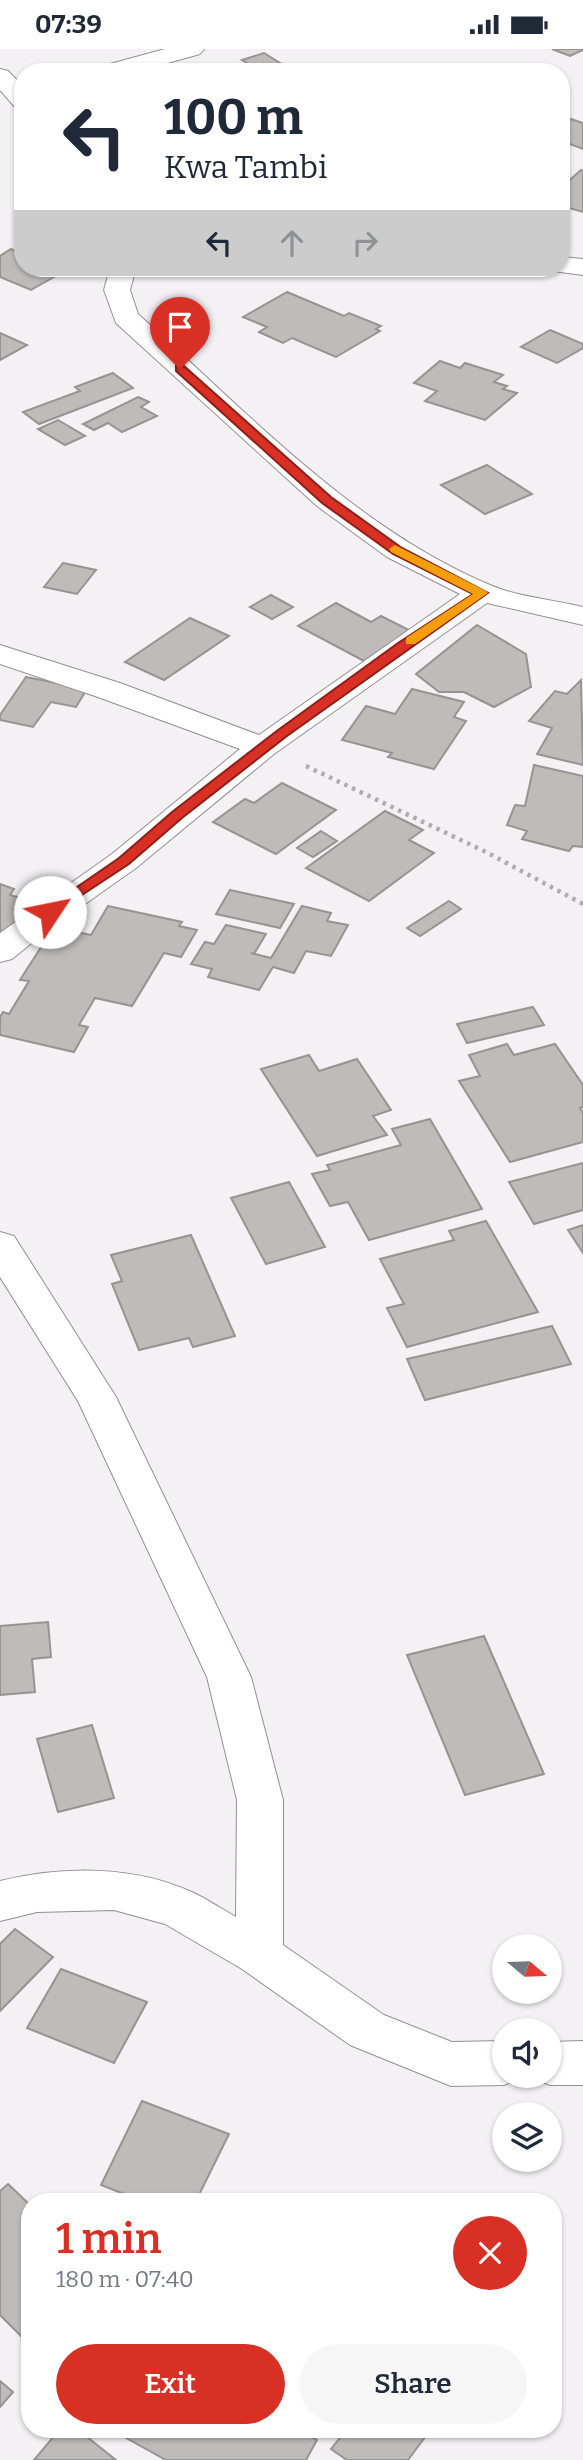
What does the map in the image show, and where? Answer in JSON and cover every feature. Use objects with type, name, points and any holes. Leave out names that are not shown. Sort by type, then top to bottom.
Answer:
[{"type":"street","points":[[140,63],[192,49]]},
{"type":"street","points":[[0,76],[14,96]]},
{"type":"street","points":[[120,277],[117,290],[125,317],[327,500],[398,551],[482,593],[583,616]]},
{"type":"street","points":[[0,951],[32,925],[124,861],[263,747],[482,593]]},
{"type":"street","points":[[0,654],[263,747]]},
{"type":"street","points":[[0,1245],[96,1397],[229,1677],[260,1800],[259,1955]]},
{"type":"street","points":[[0,1901],[37,1892],[114,1890],[177,1907],[259,1955],[367,2030],[451,2064],[492,2063]]},
{"type":"street","points":[[562,2063],[583,2063]]},
{"type":"path","points":[[263,747],[410,814],[583,904]]},
{"type":"building","points":[[552,49],[583,49],[583,50],[570,56]]},
{"type":"building","points":[[264,53],[280,63],[247,63],[242,60]]},
{"type":"building","points":[[570,120],[583,123],[583,149],[570,144]]},
{"type":"building","points":[[583,171],[583,212],[570,208],[570,180]]},
{"type":"building","points":[[11,249],[14,250],[14,277],[54,277],[31,290],[0,277],[0,256]]},
{"type":"building","points":[[287,292],[344,316],[349,313],[381,326],[376,329],[380,331],[336,357],[292,338],[283,343],[259,332],[267,327],[243,317]]},
{"type":"building","points":[[550,330],[583,344],[583,348],[557,363],[521,347]]},
{"type":"building","points":[[0,333],[27,345],[0,360]]},
{"type":"building","points":[[440,361],[460,368],[465,363],[503,375],[494,382],[507,386],[503,389],[517,393],[485,420],[425,401],[437,391],[414,383]]},
{"type":"building","points":[[113,373],[133,388],[39,424],[23,412],[80,391],[75,387]]},
{"type":"building","points":[[138,397],[149,402],[141,407],[157,416],[122,432],[108,423],[94,430],[83,424]]},
{"type":"building","points":[[58,420],[85,436],[65,445],[38,429]]},
{"type":"building","points":[[487,465],[532,494],[485,514],[441,485]]},
{"type":"building","points":[[63,563],[96,570],[77,594],[44,587]]},
{"type":"building","points":[[271,595],[293,607],[272,619],[250,607]]},
{"type":"building","points":[[336,603],[371,622],[381,616],[411,631],[364,661],[298,626]]},
{"type":"building","points":[[190,618],[229,636],[164,680],[125,662]]},
{"type":"building","points":[[477,625],[526,654],[531,687],[494,707],[464,692],[439,692],[416,674]]},
{"type":"building","points":[[26,677],[87,689],[76,707],[51,702],[33,727],[0,720],[0,715]]},
{"type":"building","points":[[581,680],[583,765],[537,754],[552,728],[529,721],[555,691],[567,694]]},
{"type":"building","points":[[412,689],[464,702],[454,717],[466,721],[434,769],[388,757],[392,753],[342,740],[366,706],[395,714]]},
{"type":"building","points":[[534,765],[583,776],[583,847],[573,846],[569,851],[522,839],[527,831],[507,825],[515,805],[525,806]]},
{"type":"building","points":[[282,783],[336,810],[276,854],[213,822],[245,799],[254,803]]},
{"type":"building","points":[[385,811],[423,830],[409,840],[434,853],[369,901],[306,868]]},
{"type":"building","points":[[321,831],[337,841],[313,857],[297,848]]},
{"type":"building","points":[[0,884],[14,889],[10,895],[39,903],[14,935],[0,931]]},
{"type":"building","points":[[230,890],[294,904],[280,928],[216,914]]},
{"type":"building","points":[[449,901],[461,909],[420,936],[407,928]]},
{"type":"building","points":[[108,906],[182,922],[179,926],[197,930],[181,957],[164,953],[132,1006],[95,998],[79,1025],[88,1027],[74,1052],[0,1035],[0,1017],[3,1012],[9,1014],[29,981],[20,980],[54,927],[91,935]]},
{"type":"building","points":[[302,906],[331,913],[327,921],[348,925],[331,956],[306,951],[294,973],[273,967],[259,990],[208,977],[212,969],[191,964],[205,942],[214,944],[226,925],[266,934],[254,954],[271,958]]},
{"type":"building","points":[[533,1007],[544,1025],[467,1043],[457,1024]]},
{"type":"building","points":[[507,1044],[514,1055],[555,1044],[583,1085],[583,1107],[580,1108],[583,1113],[583,1142],[510,1162],[459,1081],[480,1076],[469,1055]]},
{"type":"building","points":[[309,1055],[319,1071],[357,1059],[391,1110],[373,1116],[387,1135],[317,1156],[261,1069]]},
{"type":"building","points":[[430,1119],[482,1209],[369,1240],[348,1202],[330,1206],[312,1174],[330,1170],[327,1165],[401,1145],[392,1129]]},
{"type":"building","points":[[583,1163],[583,1210],[534,1224],[509,1182]]},
{"type":"building","points":[[289,1182],[325,1247],[266,1264],[231,1198]]},
{"type":"building","points":[[486,1221],[538,1312],[407,1347],[387,1308],[404,1304],[380,1259],[454,1240],[449,1231]]},
{"type":"building","points":[[583,1225],[583,1253],[568,1230]]},
{"type":"building","points":[[191,1235],[235,1336],[193,1347],[189,1338],[139,1350],[112,1284],[122,1281],[111,1255]]},
{"type":"building","points":[[552,1326],[571,1364],[425,1400],[407,1359]]},
{"type":"building","points":[[48,1622],[51,1657],[32,1659],[35,1692],[0,1695],[0,1626]]},
{"type":"building","points":[[484,1636],[544,1774],[465,1795],[407,1655]]},
{"type":"building","points":[[92,1725],[114,1798],[58,1812],[37,1739]]},
{"type":"building","points":[[15,1929],[53,1957],[0,2011],[0,1944]]},
{"type":"building","points":[[61,1969],[147,2002],[114,2063],[27,2028]]},
{"type":"building","points":[[142,2101],[229,2134],[200,2193],[122,2193],[101,2185]]},
{"type":"building","points":[[8,2184],[21,2196],[21,2336],[0,2315],[0,2191]]},
{"type":"building","points":[[0,2381],[13,2392],[0,2407]]},
{"type":"building","points":[[52,2438],[88,2438],[116,2460],[34,2460]]},
{"type":"building","points":[[126,2438],[317,2440],[306,2460],[166,2460]]},
{"type":"building","points":[[340,2438],[424,2438],[408,2460],[347,2460],[331,2449]]},
{"type":"slow traffic","points":[[395,549],[482,593],[452,616],[411,641]]},
{"type":"route","points":[[50,912],[124,861],[263,747],[482,593],[398,551],[327,500],[180,369]]}]
